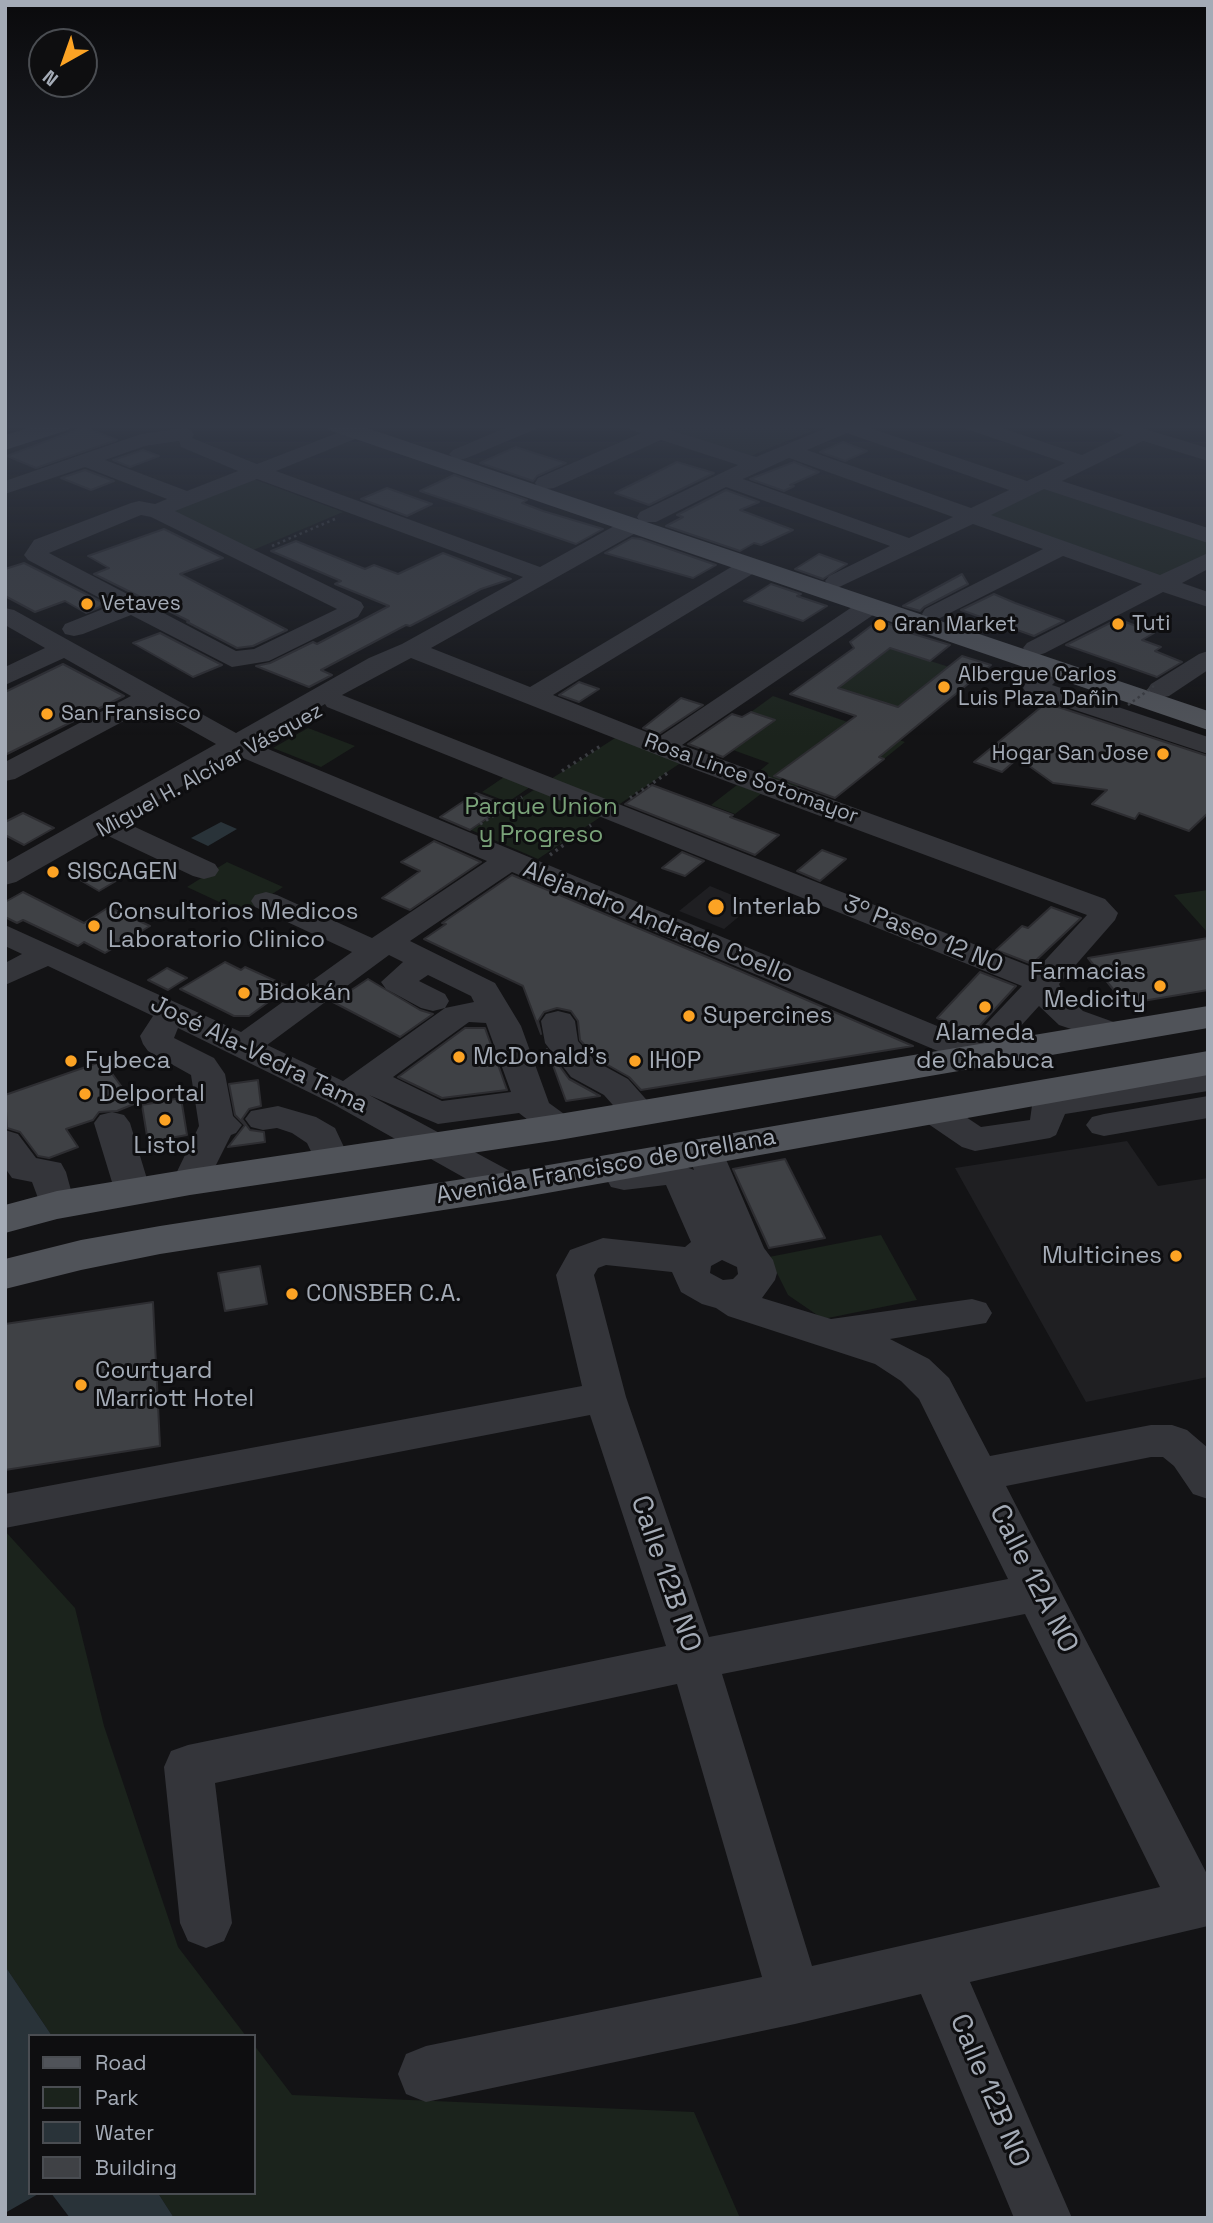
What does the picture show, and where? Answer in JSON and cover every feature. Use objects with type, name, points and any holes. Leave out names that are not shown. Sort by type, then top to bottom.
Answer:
[{"type":"main road","points":[[660,529],[751,565],[870,606],[1046,659],[1153,696],[1208,721]]},
{"type":"main road","points":[[665,529],[934,614],[1046,659]]},
{"type":"main road","points":[[1153,696],[1208,706]]},
{"type":"main road","points":[[1153,696],[1208,727]]},
{"type":"main road","name":"Avenida Francisco de Orellana","points":[[5,1219],[57,1205],[332,1160],[386,1134],[436,1128],[559,1127],[1208,1017]]},
{"type":"main road","name":"Avenida Francisco de Orellana","points":[[5,1274],[81,1255],[160,1240],[521,1183],[933,1111],[1050,1099],[1208,1063]]},
{"type":"main road","points":[[521,1183],[527,1149],[539,1142],[695,1114],[747,1096]]},
{"type":"main road","points":[[160,1240],[225,1214],[404,1184],[415,1177],[419,1166],[417,1159],[404,1153],[386,1134]]},
{"type":"street","points":[[82,529],[41,545],[36,555],[232,659],[260,656],[349,612],[352,607],[193,529]]},
{"type":"street","points":[[413,529],[543,576]]},
{"type":"street","name":"Miguel H. Alcívar Vásquez","points":[[5,887],[112,827],[378,663],[411,649],[626,529]]},
{"type":"street","points":[[862,529],[908,545]]},
{"type":"street","points":[[836,581],[943,529]]},
{"type":"street","points":[[1007,529],[1208,600]]},
{"type":"street","points":[[1184,529],[1208,536]]},
{"type":"street","points":[[934,614],[1062,548]]},
{"type":"street","points":[[1208,560],[1164,584],[1046,659],[1036,688],[1208,746]]},
{"type":"street","points":[[533,696],[751,565]]},
{"type":"street","points":[[662,747],[870,606]]},
{"type":"street","points":[[5,677],[68,639],[131,607]]},
{"type":"street","name":"Alejandro Andrade Coello","points":[[5,615],[68,639],[149,697],[242,747],[518,866],[976,1055]]},
{"type":"street","name":"Miguel H. Alcívar Vásquez","points":[[5,876],[242,747],[336,701],[389,670],[411,649]]},
{"type":"street","name":"Rosa Lince Sotomayor","points":[[411,649],[690,758],[1094,905],[1103,913],[1100,920],[1043,983]]},
{"type":"street","points":[[1153,696],[1208,659]]},
{"type":"street","points":[[5,773],[149,697]]},
{"type":"street","name":"3º Paseo 12 NO","points":[[336,701],[1043,983]]},
{"type":"street","points":[[112,827],[204,870]]},
{"type":"street","points":[[332,1160],[322,1136],[304,1125],[271,1118],[257,1052],[381,946],[518,866]]},
{"type":"street","points":[[266,901],[426,961],[491,1003],[522,1074],[529,1101],[534,1109],[559,1127]]},
{"type":"street","name":"José Ala-Vedra Tama","points":[[5,934],[257,1052],[357,1087],[386,1134]]},
{"type":"street","points":[[5,975],[48,954]]},
{"type":"street","points":[[426,961],[397,982],[445,1008],[468,1012],[491,1003]]},
{"type":"street","points":[[1043,983],[1046,995],[1070,1018],[1110,1032]]},
{"type":"street","points":[[976,1055],[1043,983]]},
{"type":"street","points":[[445,1008],[357,1087],[436,1128],[521,1183],[561,1188],[661,1171],[675,1173],[686,1184],[727,1268]]},
{"type":"street","points":[[174,1013],[160,1028],[157,1036],[160,1044],[202,1066],[208,1074],[221,1126],[190,1182]]},
{"type":"street","points":[[558,1021],[562,1043],[583,1069],[616,1087],[640,1114]]},
{"type":"street","points":[[933,1111],[982,1148],[1044,1127],[1050,1099],[1208,1080]]},
{"type":"street","points":[[436,1128],[529,1101]]},
{"type":"street","points":[[1104,1125],[1208,1107]]},
{"type":"street","points":[[111,1123],[133,1192]]},
{"type":"street","points":[[5,1142],[25,1169],[48,1172],[57,1205]]},
{"type":"street","points":[[704,1150],[727,1268]]},
{"type":"street","name":"Calle 12B NO","points":[[727,1268],[603,1251],[583,1259],[575,1275],[605,1397],[694,1660],[795,1997]]},
{"type":"street","name":"Calle 12A NO","points":[[727,1268],[742,1306],[889,1354],[915,1370],[936,1389],[1202,1902]]},
{"type":"street","points":[[816,1329],[972,1313]]},
{"type":"street","points":[[5,1511],[605,1397]]},
{"type":"street","points":[[979,1475],[1151,1441],[1172,1441],[1189,1454],[1208,1482]]},
{"type":"street","points":[[206,1923],[188,1767],[694,1660],[1040,1592]]},
{"type":"street","points":[[426,2074],[795,1997],[1202,1902]]},
{"type":"street","name":"Calle 12B NO","points":[[935,1964],[1043,2218]]},
{"type":"path","points":[[249,556],[313,529]]},
{"type":"path","points":[[456,839],[623,732]]},
{"type":"path","points":[[518,866],[612,810],[690,758]]},
{"type":"shaded area","name":"Interlab","points":[[710,886],[754,904],[724,929],[679,911]]},
{"type":"shaded area","points":[[1127,1141],[1158,1186],[1208,1178],[1208,1377],[1086,1402],[955,1168]]},
{"type":"green space","points":[[205,529],[304,529],[251,551]]},
{"type":"green space","points":[[1015,529],[1178,529],[1208,539],[1208,555],[1161,581]]},
{"type":"green space","points":[[890,648],[949,667],[898,707],[811,679],[841,657],[867,666]]},
{"type":"green space","points":[[773,696],[905,742],[884,759],[825,738],[808,751],[809,778],[797,787],[757,773],[769,763],[708,741],[774,720],[751,712]]},
{"type":"green space","points":[[308,728],[355,746],[321,767],[273,748]]},
{"type":"green space","name":"Parque Union y Progreso","points":[[623,733],[688,758],[538,859],[471,830]]},
{"type":"green space","points":[[510,773],[536,783],[508,802],[482,792]]},
{"type":"green space","points":[[737,785],[762,793],[735,814],[711,805]]},
{"type":"green space","points":[[227,862],[283,887],[243,913],[187,887]]},
{"type":"green space","points":[[1208,890],[1208,933],[1174,895]]},
{"type":"green space","points":[[881,1235],[917,1300],[823,1319],[788,1295],[769,1257]]},
{"type":"green space","points":[[5,1531],[75,1608],[104,1726],[178,1947],[244,2034],[51,2034],[5,1966]]},
{"type":"green space","points":[[256,2048],[292,2095],[694,2112],[740,2218],[174,2218],[159,2195],[256,2195]]},
{"type":"water","points":[[221,822],[237,829],[208,846],[191,838]]},
{"type":"water","points":[[5,1966],[51,2034],[28,2034],[28,2195],[36,2195],[5,2213]]},
{"type":"water","points":[[53,2195],[159,2195],[174,2218],[70,2218]]},
{"type":"building","points":[[164,529],[223,558],[180,574],[287,630],[253,646],[237,648],[94,574],[109,568],[88,556]]},
{"type":"building","points":[[531,529],[603,529],[576,544]]},
{"type":"building","points":[[674,529],[793,530],[761,545],[754,543],[740,551]]},
{"type":"building","points":[[632,538],[716,565],[693,578],[605,553]]},
{"type":"building","points":[[296,541],[365,569],[374,565],[398,574],[443,553],[511,579],[481,589],[321,670],[332,675],[309,687],[256,666],[270,663],[313,642],[317,644],[389,606],[335,584],[341,581],[271,551]]},
{"type":"building","points":[[819,554],[847,564],[823,579],[795,569]]},
{"type":"building","points":[[24,563],[102,602],[100,607],[86,613],[65,601],[35,612],[5,596],[5,569]]},
{"type":"building","points":[[962,574],[968,584],[920,611],[903,606]]},
{"type":"building","points":[[771,584],[827,606],[803,621],[744,601]]},
{"type":"building","points":[[994,594],[1064,621],[1034,636],[961,610]]},
{"type":"building","points":[[1118,619],[1154,633],[1142,640],[1161,647],[1155,651],[1182,662],[1157,677],[1066,645]]},
{"type":"building","points":[[879,620],[900,628],[897,629],[950,645],[930,661],[890,648],[838,688],[898,707],[962,656],[991,665],[879,757],[884,759],[835,798],[774,776],[856,716],[790,694],[854,648],[850,642]]},
{"type":"building","points":[[160,633],[222,665],[193,677],[133,643]]},
{"type":"building","name":"San Fransisco","points":[[63,664],[124,696],[5,755],[5,692]]},
{"type":"building","points":[[579,682],[599,689],[579,702],[559,695]]},
{"type":"building","points":[[681,698],[703,705],[659,734],[643,728]]},
{"type":"building","points":[[1046,703],[1208,756],[1208,813],[1189,831],[1139,813],[1135,819],[1092,804],[1107,790],[1053,783],[1018,758],[1002,772],[974,762]]},
{"type":"building","points":[[751,712],[775,720],[723,757],[688,744],[732,714],[742,717]]},
{"type":"building","points":[[652,785],[779,835],[755,855],[625,804]]},
{"type":"building","points":[[476,793],[507,805],[470,830],[440,817]]},
{"type":"building","points":[[23,813],[54,828],[24,845],[5,835],[5,822]]},
{"type":"building","points":[[434,841],[481,862],[410,910],[382,898],[420,871],[401,862]]},
{"type":"building","points":[[822,850],[846,859],[820,881],[797,871]]},
{"type":"building","points":[[682,852],[704,861],[685,876],[662,868]]},
{"type":"building","points":[[97,865],[121,878],[99,891],[75,877]]},
{"type":"building","name":"Supercines","points":[[512,875],[913,1046],[641,1090],[629,1077],[597,1059],[580,1040],[578,1021],[571,1011],[557,1008],[544,1012],[538,1021],[541,1034],[523,986],[424,939],[446,924],[442,923]]},
{"type":"building","points":[[23,892],[84,923],[109,907],[150,926],[105,953],[84,942],[78,946],[23,920],[17,923],[5,917],[5,902]]},
{"type":"building","points":[[1051,907],[1081,918],[1032,964],[996,950],[1022,926],[1028,928]]},
{"type":"building","points":[[1208,938],[1208,990],[1125,1004],[1088,958]]},
{"type":"building","name":"Bidokán","points":[[225,962],[241,970],[245,967],[289,987],[249,1016],[234,1016],[180,989]]},
{"type":"building","points":[[167,968],[187,978],[168,990],[148,980]]},
{"type":"building","points":[[980,972],[1016,986],[973,1033],[937,1018]]},
{"type":"building","points":[[368,979],[420,1010],[433,1014],[400,1037],[333,1002]]},
{"type":"building","name":"McDonald's","points":[[465,1028],[485,1028],[507,1090],[442,1098],[398,1077]]},
{"type":"building","points":[[547,1049],[569,1079],[600,1096],[566,1101]]},
{"type":"building","points":[[103,1061],[134,1104],[117,1111],[99,1112],[93,1120],[66,1129],[78,1147],[49,1158],[38,1156],[20,1132],[7,1128],[5,1095]]},
{"type":"building","points":[[258,1080],[261,1106],[249,1109],[242,1119],[250,1130],[264,1132],[265,1142],[228,1147],[245,1125],[235,1115],[229,1084]]},
{"type":"building","name":"Listo!","points":[[181,1098],[187,1135],[148,1142],[142,1105]]},
{"type":"building","points":[[785,1159],[825,1238],[769,1248],[733,1169]]},
{"type":"building","points":[[260,1266],[267,1304],[225,1311],[218,1273]]},
{"type":"building","name":"Courtyard Marriott Hotel","points":[[153,1302],[160,1446],[5,1470],[5,1324]]},
{"type":"place","name":"Vetaves","points":[[87,604]]},
{"type":"place","name":"Tuti","points":[[1118,624]]},
{"type":"place","name":"Gran Market","points":[[880,625]]},
{"type":"place","name":"Albergue Carlos Luis Plaza Dañin","points":[[944,687]]},
{"type":"place","name":"San Fransisco","points":[[47,714]]},
{"type":"place","name":"Hogar San Jose","points":[[1163,754]]},
{"type":"place","name":"SISCAGEN","points":[[53,872]]},
{"type":"place","name":"Interlab","points":[[716,907]]},
{"type":"place","name":"Consultorios Medicos Laboratorio Clinico","points":[[94,926]]},
{"type":"place","name":"Farmacias Medicity","points":[[1160,986]]},
{"type":"place","name":"Bidokán","points":[[244,993]]},
{"type":"place","name":"Alameda de Chabuca","points":[[985,1007]]},
{"type":"place","name":"Supercines","points":[[689,1016]]},
{"type":"place","name":"McDonald's","points":[[459,1057]]},
{"type":"place","name":"Fybeca","points":[[71,1061]]},
{"type":"place","name":"IHOP","points":[[635,1061]]},
{"type":"place","name":"Delportal","points":[[85,1094]]},
{"type":"place","name":"Listo!","points":[[165,1120]]},
{"type":"place","name":"Multicines","points":[[1176,1256]]},
{"type":"place","name":"CONSBER C.A.","points":[[292,1294]]},
{"type":"place","name":"Courtyard Marriott Hotel","points":[[81,1385]]}]
